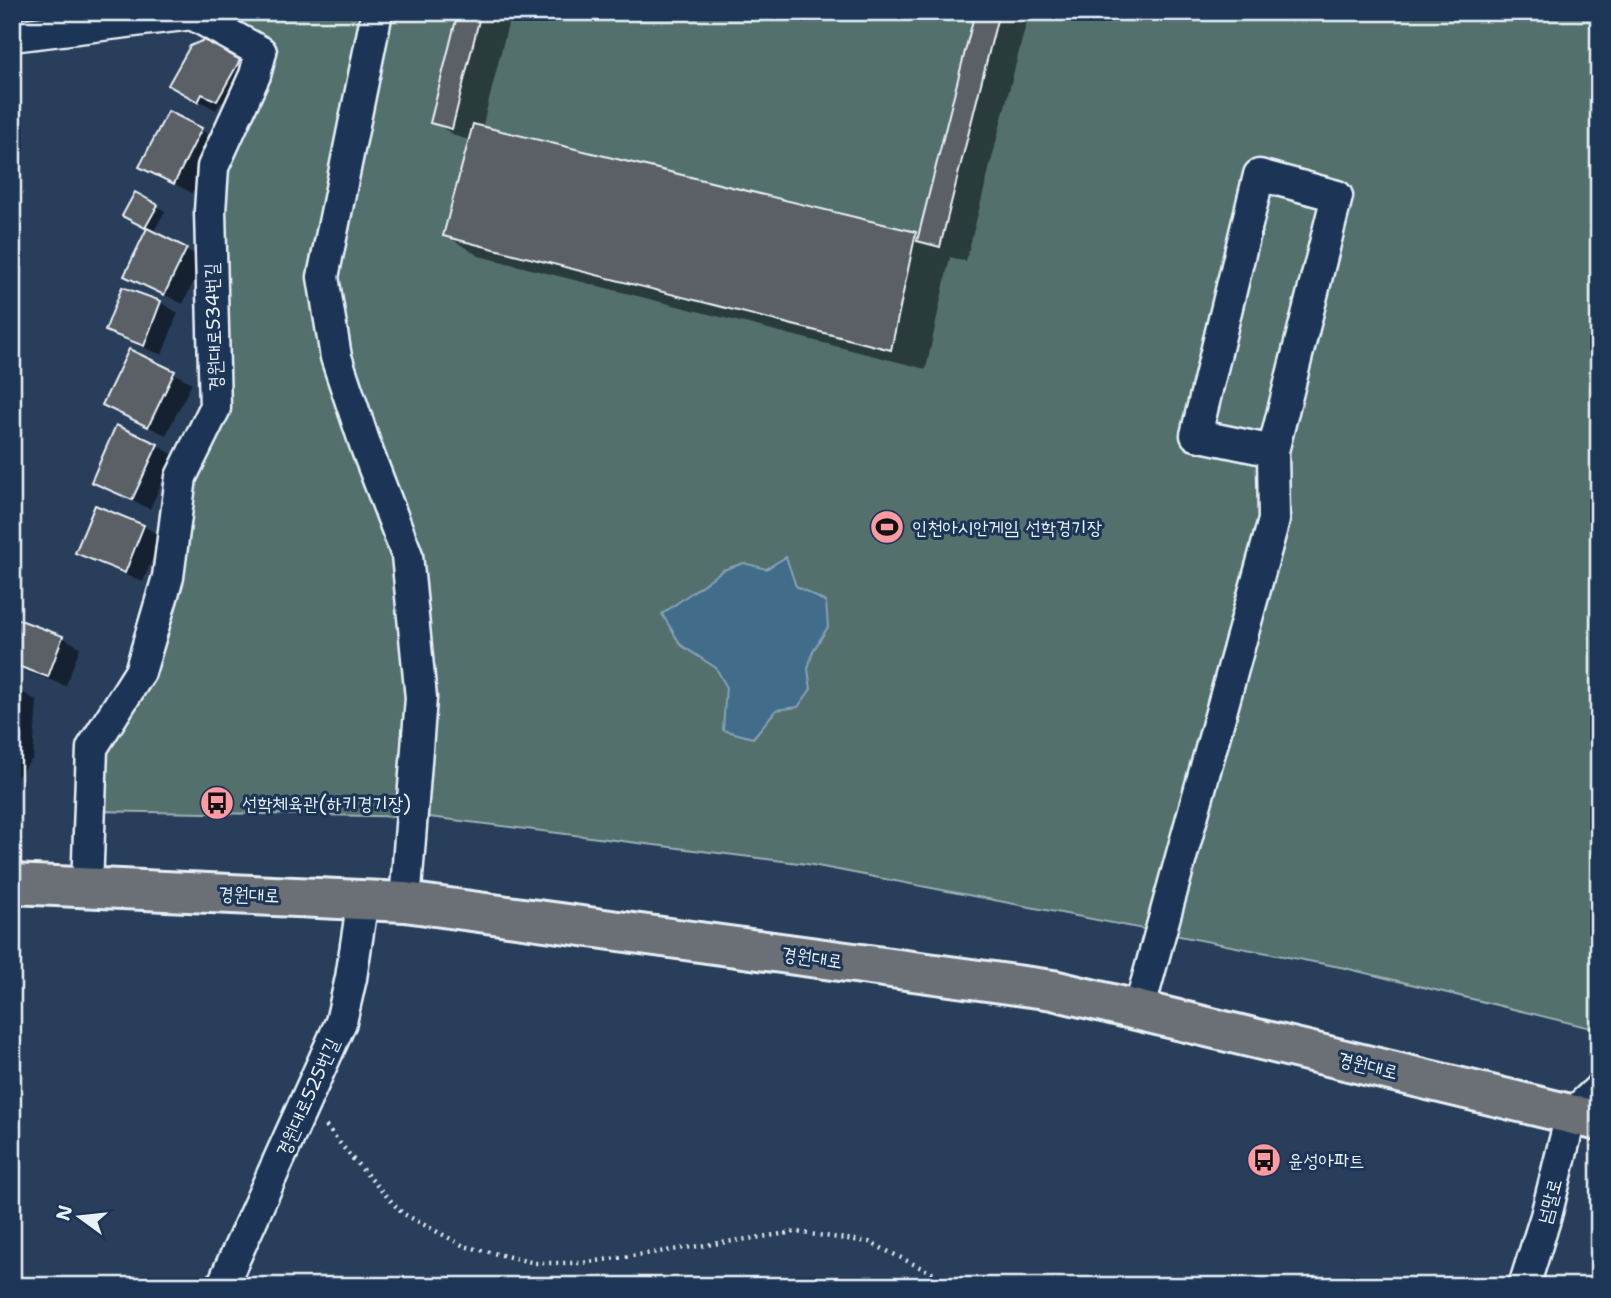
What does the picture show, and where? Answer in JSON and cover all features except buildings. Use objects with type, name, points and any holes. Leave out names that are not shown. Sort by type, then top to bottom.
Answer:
[{"type":"main road","name":"경원대로","points":[[12,884],[405,902],[1053,990],[1585,1118]]},
{"type":"street","points":[[377,12],[323,277],[335,357],[407,555],[421,698],[405,902]]},
{"type":"street","name":"경원대로534번길","points":[[12,36],[192,14],[261,52],[255,75],[213,167],[210,211],[215,408],[181,477],[168,577],[140,672],[92,748],[87,888]]},
{"type":"street","points":[[1139,1010],[1274,520],[1273,451],[1337,196],[1259,175],[1196,435],[1273,451]]},
{"type":"street","name":"경원대로525번길","points":[[222,1286],[341,1022],[363,899]]},
{"type":"street","points":[[1585,1118],[1599,1089]]},
{"type":"street","name":"넘말로","points":[[1524,1286],[1546,1216],[1585,1118]]},
{"type":"path","points":[[306,1101],[352,1158],[402,1213],[464,1246],[535,1263],[583,1263],[795,1232],[869,1242],[958,1286]]},
{"type":"green space","name":"인천아시안게임 선학경기장","points":[[12,12],[1599,12],[1599,1030],[1345,968],[807,864],[429,817],[89,811],[92,748],[140,672],[215,408],[213,167],[261,52],[192,14],[12,36]]},
{"type":"water","points":[[786,557],[796,586],[826,602],[828,627],[813,651],[808,669],[811,689],[798,707],[776,710],[753,738],[723,730],[726,686],[716,668],[681,645],[662,614],[723,570],[744,563],[766,569]]},
{"type":"place","name":"인천아시안게임 선학경기장","points":[[887,527]]},
{"type":"place","name":"선학체육관(하키경기장)","points":[[217,803]]},
{"type":"place","name":"윤성아파트","points":[[1264,1160]]}]
